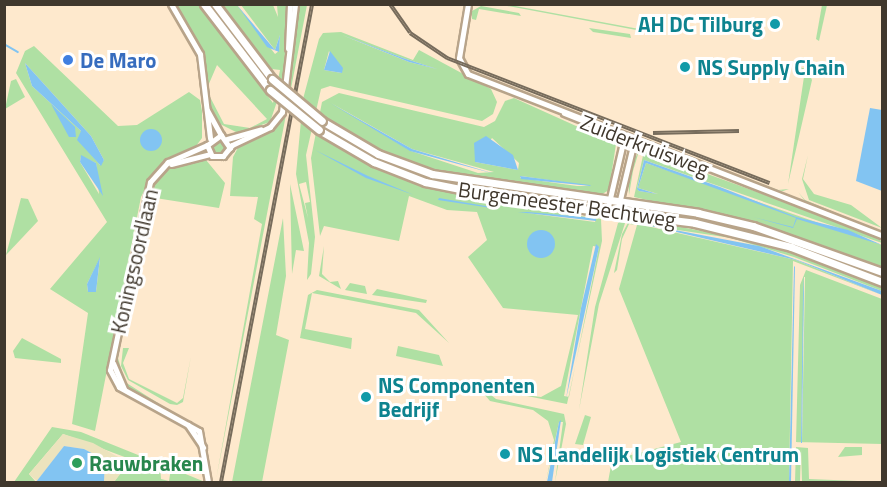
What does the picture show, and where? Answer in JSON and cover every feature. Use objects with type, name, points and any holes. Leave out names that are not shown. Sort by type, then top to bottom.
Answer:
[{"type":"main road","name":"Burgemeester Bechtweg","points":[[204,4],[270,90],[319,130],[374,162],[425,182],[525,202],[617,212],[754,237],[882,282]]},
{"type":"main road","name":"Burgemeester Bechtweg","points":[[215,4],[272,79],[322,121],[378,154],[432,174],[619,200],[753,226],[882,272]]},
{"type":"main road","points":[[220,4],[222,15]]},
{"type":"street","points":[[171,4],[200,54],[210,138],[207,145],[210,154],[223,156],[230,148],[270,127],[282,112],[295,4]]},
{"type":"street","points":[[227,139],[263,129],[279,112],[290,4]]},
{"type":"street","name":"Zuiderkruisweg","points":[[468,4],[459,63],[468,74],[626,133],[743,182],[882,235]]},
{"type":"street","name":"Zuiderkruisweg","points":[[549,105],[624,141],[743,182]]},
{"type":"street","points":[[206,109],[220,135],[227,139],[230,148]]},
{"type":"street","points":[[607,211],[626,133]]},
{"type":"street","points":[[210,138],[220,135]]},
{"type":"street","points":[[617,212],[635,137]]},
{"type":"street","name":"Koningsoordlaan","points":[[207,145],[164,166],[146,191],[112,361],[124,389],[187,424],[204,448],[208,483]]},
{"type":"street","name":"Koningsoordlaan","points":[[164,166],[210,154]]},
{"type":"green space","points":[[175,5],[200,5],[273,103],[280,70],[272,69],[273,75],[269,71],[223,5],[237,5],[275,54],[279,51],[280,35],[275,50],[241,5],[273,5],[278,17],[277,5],[288,5],[283,84],[270,122],[238,133],[218,123],[208,105],[208,93],[224,124],[250,128],[267,119],[217,65],[208,86],[201,49]]},
{"type":"green space","points":[[298,5],[307,5],[216,480],[262,224],[254,219],[258,197],[230,196],[233,157],[241,142],[271,129],[281,117]]},
{"type":"green space","points":[[502,5],[510,5],[650,31],[647,32]]},
{"type":"green space","points":[[822,5],[827,5],[819,41],[816,39]]},
{"type":"green space","points":[[481,6],[519,13],[521,16],[479,9],[476,20],[472,19],[472,11]]},
{"type":"green space","points":[[589,28],[630,34],[631,38],[593,32]]},
{"type":"green space","points":[[341,32],[413,60],[419,50],[491,89],[497,102],[493,114],[482,121],[330,86],[321,89],[306,155],[315,237],[311,274],[307,280],[309,243],[296,174],[303,99],[319,39],[323,33]],"holes":[[[342,35],[403,58],[437,69],[409,62]],[[329,51],[342,73],[324,70]],[[306,182],[310,202],[305,203],[308,218],[299,184]]]},
{"type":"green space","points":[[34,46],[118,126],[137,125],[189,92],[200,100],[202,138],[193,150],[155,170],[141,197],[95,431],[72,424],[88,313],[50,289],[107,222],[16,73],[25,51]],"holes":[[[25,63],[91,136],[104,160],[100,165],[86,148],[81,131],[32,86]],[[81,156],[96,163],[99,194],[80,162]],[[100,258],[96,292],[88,292],[87,284]]]},
{"type":"green space","points":[[794,66],[807,69],[812,80],[788,184],[805,70]]},
{"type":"green space","points":[[16,79],[25,97],[5,109],[11,81]]},
{"type":"green space","points":[[339,93],[484,127],[495,121],[505,101],[514,98],[616,144],[609,190],[599,196],[433,171],[387,154],[323,118],[322,124],[363,149],[455,183],[419,177],[320,134],[411,180],[524,208],[601,219],[602,241],[576,363],[599,247],[593,246],[564,396],[569,397],[567,404],[517,394],[541,397],[561,386],[578,315],[503,308],[468,257],[487,240],[477,212],[447,210],[409,196],[399,241],[324,226],[320,236],[311,158],[322,102]],"holes":[[[331,103],[412,149],[494,172],[478,173],[411,151]],[[492,138],[519,163],[518,170],[475,162]],[[521,176],[591,186],[520,178]],[[527,213],[573,216],[596,219],[595,222]]]},
{"type":"green space","points":[[215,140],[221,140],[225,147],[221,154],[215,154],[211,150],[211,144]]},
{"type":"green space","points":[[648,141],[778,190],[789,189],[783,191],[776,190]]},
{"type":"green space","points":[[639,151],[633,171],[629,195],[628,171]]},
{"type":"green space","points":[[644,151],[878,236],[882,243],[644,160],[637,188],[639,191],[658,194],[638,188],[646,163],[882,245],[882,270],[766,227],[634,197]]},
{"type":"green space","points":[[808,155],[803,179],[814,194],[851,205],[882,228],[809,200],[802,179]]},
{"type":"green space","points":[[206,160],[225,183],[219,208],[149,197],[118,358],[125,382],[172,412],[128,388],[116,367],[116,358],[149,190],[170,166]]},
{"type":"green space","points":[[290,184],[304,251],[296,250],[292,274]]},
{"type":"green space","points":[[798,192],[805,200],[882,232],[805,201]]},
{"type":"green space","points":[[21,198],[28,199],[38,221],[6,255]]},
{"type":"green space","points":[[627,217],[599,304],[579,410],[595,307],[618,223]]},
{"type":"green space","points":[[631,217],[771,245],[882,286],[882,291],[794,257],[731,238],[638,224],[796,260],[882,295],[793,261],[789,482],[608,482],[612,460],[681,442],[619,289],[637,225],[629,224],[622,239],[617,270],[614,273],[622,234]]},
{"type":"green space","points":[[283,218],[286,276],[276,335],[289,340],[262,482],[232,482]]},
{"type":"green space","points":[[715,220],[803,245],[882,280],[715,224]]},
{"type":"green space","points":[[324,246],[322,274],[330,282],[338,281],[341,289],[319,276]]},
{"type":"green space","points":[[806,270],[882,299],[882,444],[802,442],[805,277],[801,442],[796,442],[800,285]]},
{"type":"green space","points":[[350,283],[365,286],[367,294],[345,290]]},
{"type":"green space","points":[[377,289],[427,300],[426,303],[372,295]]},
{"type":"green space","points":[[317,290],[419,310],[449,343],[416,313],[312,293],[305,329],[352,338],[351,349],[300,338],[308,295]]},
{"type":"green space","points":[[22,338],[61,359],[61,363],[15,358],[13,351]]},
{"type":"green space","points":[[398,346],[439,355],[443,366],[396,356]]},
{"type":"green space","points":[[123,348],[129,348],[123,363],[129,379],[177,403],[183,398],[191,356],[183,402],[177,405],[170,404],[128,380],[121,366]]},
{"type":"green space","points":[[471,379],[496,399],[564,414],[566,424],[555,482],[563,422],[559,422],[546,482],[554,440],[548,421],[533,410],[490,401]]},
{"type":"green space","points":[[585,415],[591,417],[583,445],[575,444]]},
{"type":"green space","points":[[52,427],[81,432],[153,461],[160,465],[161,479],[169,481],[171,468],[205,482],[114,482],[130,459],[63,434],[29,474],[36,482],[14,482]]},
{"type":"green space","points":[[796,447],[808,448],[809,479],[882,482],[802,482],[801,448],[800,482],[795,482]]},
{"type":"green space","points":[[845,447],[862,447],[862,455],[838,457]]},
{"type":"sand","points":[[63,434],[93,443],[129,463],[114,482],[104,482],[105,460],[84,449],[64,446],[37,481],[29,474]]},
{"type":"water","points":[[237,5],[275,50],[280,35],[279,52],[267,47]]},
{"type":"water","points":[[343,35],[403,58],[437,69],[409,62]]},
{"type":"water","points":[[330,51],[343,68],[342,73],[324,70]]},
{"type":"water","points":[[25,63],[91,136],[104,160],[101,166],[77,140],[81,131],[32,86]]},
{"type":"water","points":[[330,103],[412,149],[495,174],[410,151]]},
{"type":"water","points":[[51,104],[75,127],[76,137],[69,137]]},
{"type":"water","points":[[870,108],[882,110],[882,191],[856,181]]},
{"type":"water","points":[[151,129],[159,132],[162,140],[159,148],[151,151],[143,148],[140,140],[143,132]]},
{"type":"water","points":[[486,136],[513,155],[518,170],[475,162],[474,143]]},
{"type":"water","points":[[315,150],[368,176],[414,195],[366,178]]},
{"type":"water","points":[[81,155],[96,163],[103,196],[80,162]]},
{"type":"water","points":[[644,160],[796,217],[848,230],[882,245],[797,219],[793,228],[753,217],[793,227],[796,218],[646,163],[638,188],[657,194],[639,191],[637,189]]},
{"type":"water","points":[[520,176],[590,185],[591,186],[521,179]]},
{"type":"water","points":[[439,198],[497,208],[498,209],[438,200]]},
{"type":"water","points":[[518,212],[596,218],[596,221]]},
{"type":"water","points":[[638,223],[759,246],[882,291],[882,295],[796,260]]},
{"type":"water","points":[[541,230],[551,234],[555,244],[551,254],[541,258],[531,254],[527,244],[531,234]]},
{"type":"water","points":[[596,244],[599,247],[566,399],[581,308]]},
{"type":"water","points":[[100,257],[96,292],[88,292],[87,284]]},
{"type":"water","points":[[794,267],[791,482],[789,482]]},
{"type":"water","points":[[804,277],[802,443],[801,443],[803,293]]},
{"type":"water","points":[[561,420],[552,482],[547,482],[559,422]]},
{"type":"water","name":"Rauwbraken","points":[[64,446],[84,449],[105,460],[104,482],[36,482]]},
{"type":"waterway","points":[[4,44],[18,52]]},
{"type":"railway","points":[[221,482],[312,4]]},
{"type":"railway","points":[[390,4],[410,33],[447,58],[770,183]]},
{"type":"railway","points":[[653,133],[739,131]]},
{"type":"place","name":"AH DC Tilburg","points":[[775,24]]},
{"type":"place","name":"De Maro","points":[[68,60]]},
{"type":"place","name":"NS Supply Chain","points":[[685,67]]},
{"type":"place","name":"NS Componenten Bedrijf","points":[[366,397]]},
{"type":"place","name":"NS Landelijk Logistiek Centrum","points":[[505,454]]},
{"type":"place","name":"Rauwbraken","points":[[77,463]]}]
